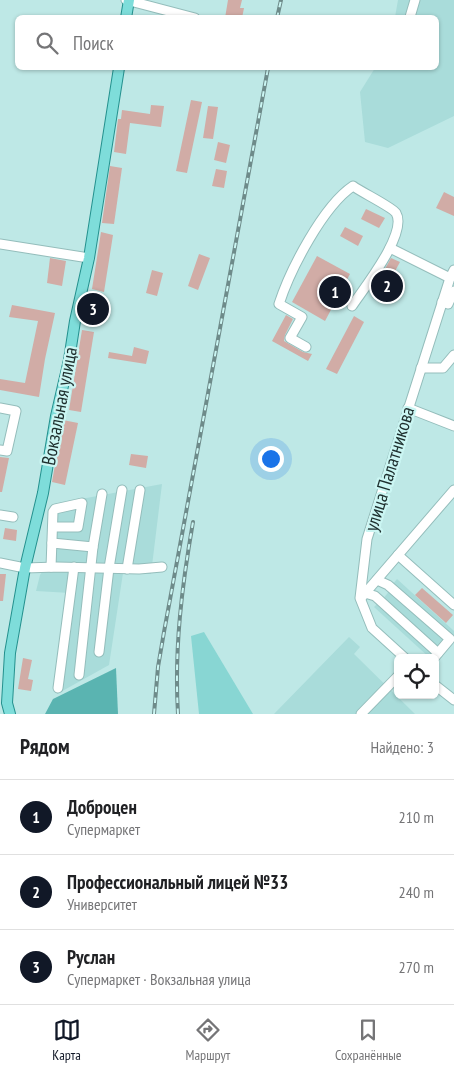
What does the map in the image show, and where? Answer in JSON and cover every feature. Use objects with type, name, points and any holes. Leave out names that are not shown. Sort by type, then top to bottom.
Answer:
[{"type":"main road","points":[[126,15],[128,0]]},
{"type":"main road","name":"Вокзальная улица","points":[[10,714],[7,703],[10,653],[89,258],[119,70]]},
{"type":"street","points":[[128,0],[184,15]]},
{"type":"street","points":[[411,15],[415,0]]},
{"type":"street","points":[[306,346],[290,338],[302,317],[279,304],[308,240],[331,207],[351,187],[395,212],[399,222],[394,242],[352,306]]},
{"type":"street","points":[[0,244],[89,258]]},
{"type":"street","points":[[390,248],[452,274]]},
{"type":"street","name":"улица Палатникова","points":[[401,654],[372,628],[363,595],[367,539],[452,274]]},
{"type":"street","points":[[442,302],[448,304],[454,291]]},
{"type":"street","points":[[421,368],[443,368],[454,355]]},
{"type":"street","points":[[0,408],[16,411],[7,451],[0,450]]},
{"type":"street","points":[[408,408],[454,426]]},
{"type":"street","points":[[99,652],[109,568],[122,490]]},
{"type":"street","points":[[127,569],[140,490]]},
{"type":"street","points":[[363,595],[454,490]]},
{"type":"street","points":[[79,675],[93,547],[102,494]]},
{"type":"street","points":[[0,515],[13,517]]},
{"type":"street","points":[[51,567],[53,527]]},
{"type":"street","points":[[52,543],[93,547]]},
{"type":"street","points":[[398,555],[454,605]]},
{"type":"street","points":[[0,562],[26,568],[127,569],[162,566]]},
{"type":"street","points":[[58,688],[74,567]]},
{"type":"street","points":[[377,580],[388,585],[450,639],[437,654]]},
{"type":"street","points":[[363,595],[374,596],[435,654]]},
{"type":"street","points":[[361,714],[394,680]]},
{"type":"street","points":[[439,688],[453,697]]},
{"type":"shaded area","points":[[398,0],[454,0],[454,116],[388,148],[365,142],[360,92],[374,70],[439,70],[439,15],[395,15]]},
{"type":"shaded area","points":[[162,484],[151,574],[123,573],[109,665],[57,694],[70,593],[36,591],[40,575],[46,566],[54,504]]},
{"type":"shaded area","points":[[397,579],[454,631],[454,639],[393,584]]},
{"type":"shaded area","points":[[390,590],[446,640],[439,648],[383,599]]},
{"type":"shaded area","points":[[378,603],[434,653],[426,654],[374,607]]},
{"type":"shaded area","points":[[204,632],[253,714],[199,714],[191,636]]},
{"type":"shaded area","points":[[349,637],[360,647],[354,654],[394,693],[394,699],[400,699],[415,714],[274,714]]},
{"type":"shaded area","points":[[116,668],[118,714],[45,714],[53,699]]},
{"type":"building","points":[[228,0],[242,0],[240,8],[244,8],[243,15],[226,15]]},
{"type":"building","points":[[191,100],[202,102],[187,173],[176,171]]},
{"type":"building","points":[[151,105],[164,106],[161,127],[130,123],[126,154],[114,152],[118,119],[121,119],[122,110],[150,114]]},
{"type":"building","points":[[208,106],[218,107],[213,139],[203,138]]},
{"type":"building","points":[[218,142],[230,145],[226,163],[214,160]]},
{"type":"building","points":[[110,166],[122,168],[114,224],[102,223]]},
{"type":"building","points":[[216,169],[227,171],[224,188],[212,186]]},
{"type":"building","points":[[444,192],[454,197],[454,216],[436,208]]},
{"type":"building","points":[[366,209],[385,218],[379,228],[361,219]]},
{"type":"building","points":[[345,227],[363,236],[358,246],[340,236]]},
{"type":"building","points":[[101,232],[113,235],[104,292],[92,289]]},
{"type":"building","points":[[199,254],[210,258],[198,290],[188,286]]},
{"type":"building","points":[[317,256],[350,274],[325,321],[292,302]]},
{"type":"building","points":[[50,258],[66,261],[62,286],[47,283]]},
{"type":"building","points":[[391,258],[400,262],[380,299],[371,294]]},
{"type":"building","points":[[152,270],[163,273],[157,296],[146,293]]},
{"type":"building","points":[[89,303],[103,305],[101,314],[88,312]]},
{"type":"building","points":[[12,305],[55,313],[39,397],[0,390],[0,379],[25,383],[38,321],[9,317]]},
{"type":"building","points":[[286,315],[293,319],[284,341],[303,352],[312,354],[308,361],[272,341]]},
{"type":"building","points":[[354,316],[364,322],[337,374],[326,369]]},
{"type":"building","points":[[82,330],[94,332],[81,412],[69,410]]},
{"type":"building","points":[[134,347],[149,351],[146,364],[108,358],[109,352],[132,356]]},
{"type":"building","points":[[63,420],[78,423],[65,485],[52,482]]},
{"type":"building","points":[[131,454],[148,456],[146,468],[129,465]]},
{"type":"building","points":[[0,457],[9,458],[2,492],[0,492]]},
{"type":"building","points":[[5,528],[17,530],[16,541],[3,539]]},
{"type":"building","points":[[0,574],[6,574],[3,601],[0,601]]},
{"type":"building","points":[[422,588],[453,615],[446,623],[415,595]]},
{"type":"building","points":[[23,658],[32,660],[28,679],[33,680],[31,691],[18,689]]},
{"type":"railway","points":[[278,15],[281,0]]},
{"type":"railway","points":[[154,714],[158,667],[164,632],[268,70]]},
{"type":"railway","points":[[178,714],[178,641],[185,569],[193,522]]},
{"type":"place","name":"Профессиональный лицей №33","points":[[387,286]]},
{"type":"place","name":"Доброцен","points":[[335,292]]},
{"type":"place","name":"Руслан","points":[[93,309]]}]
